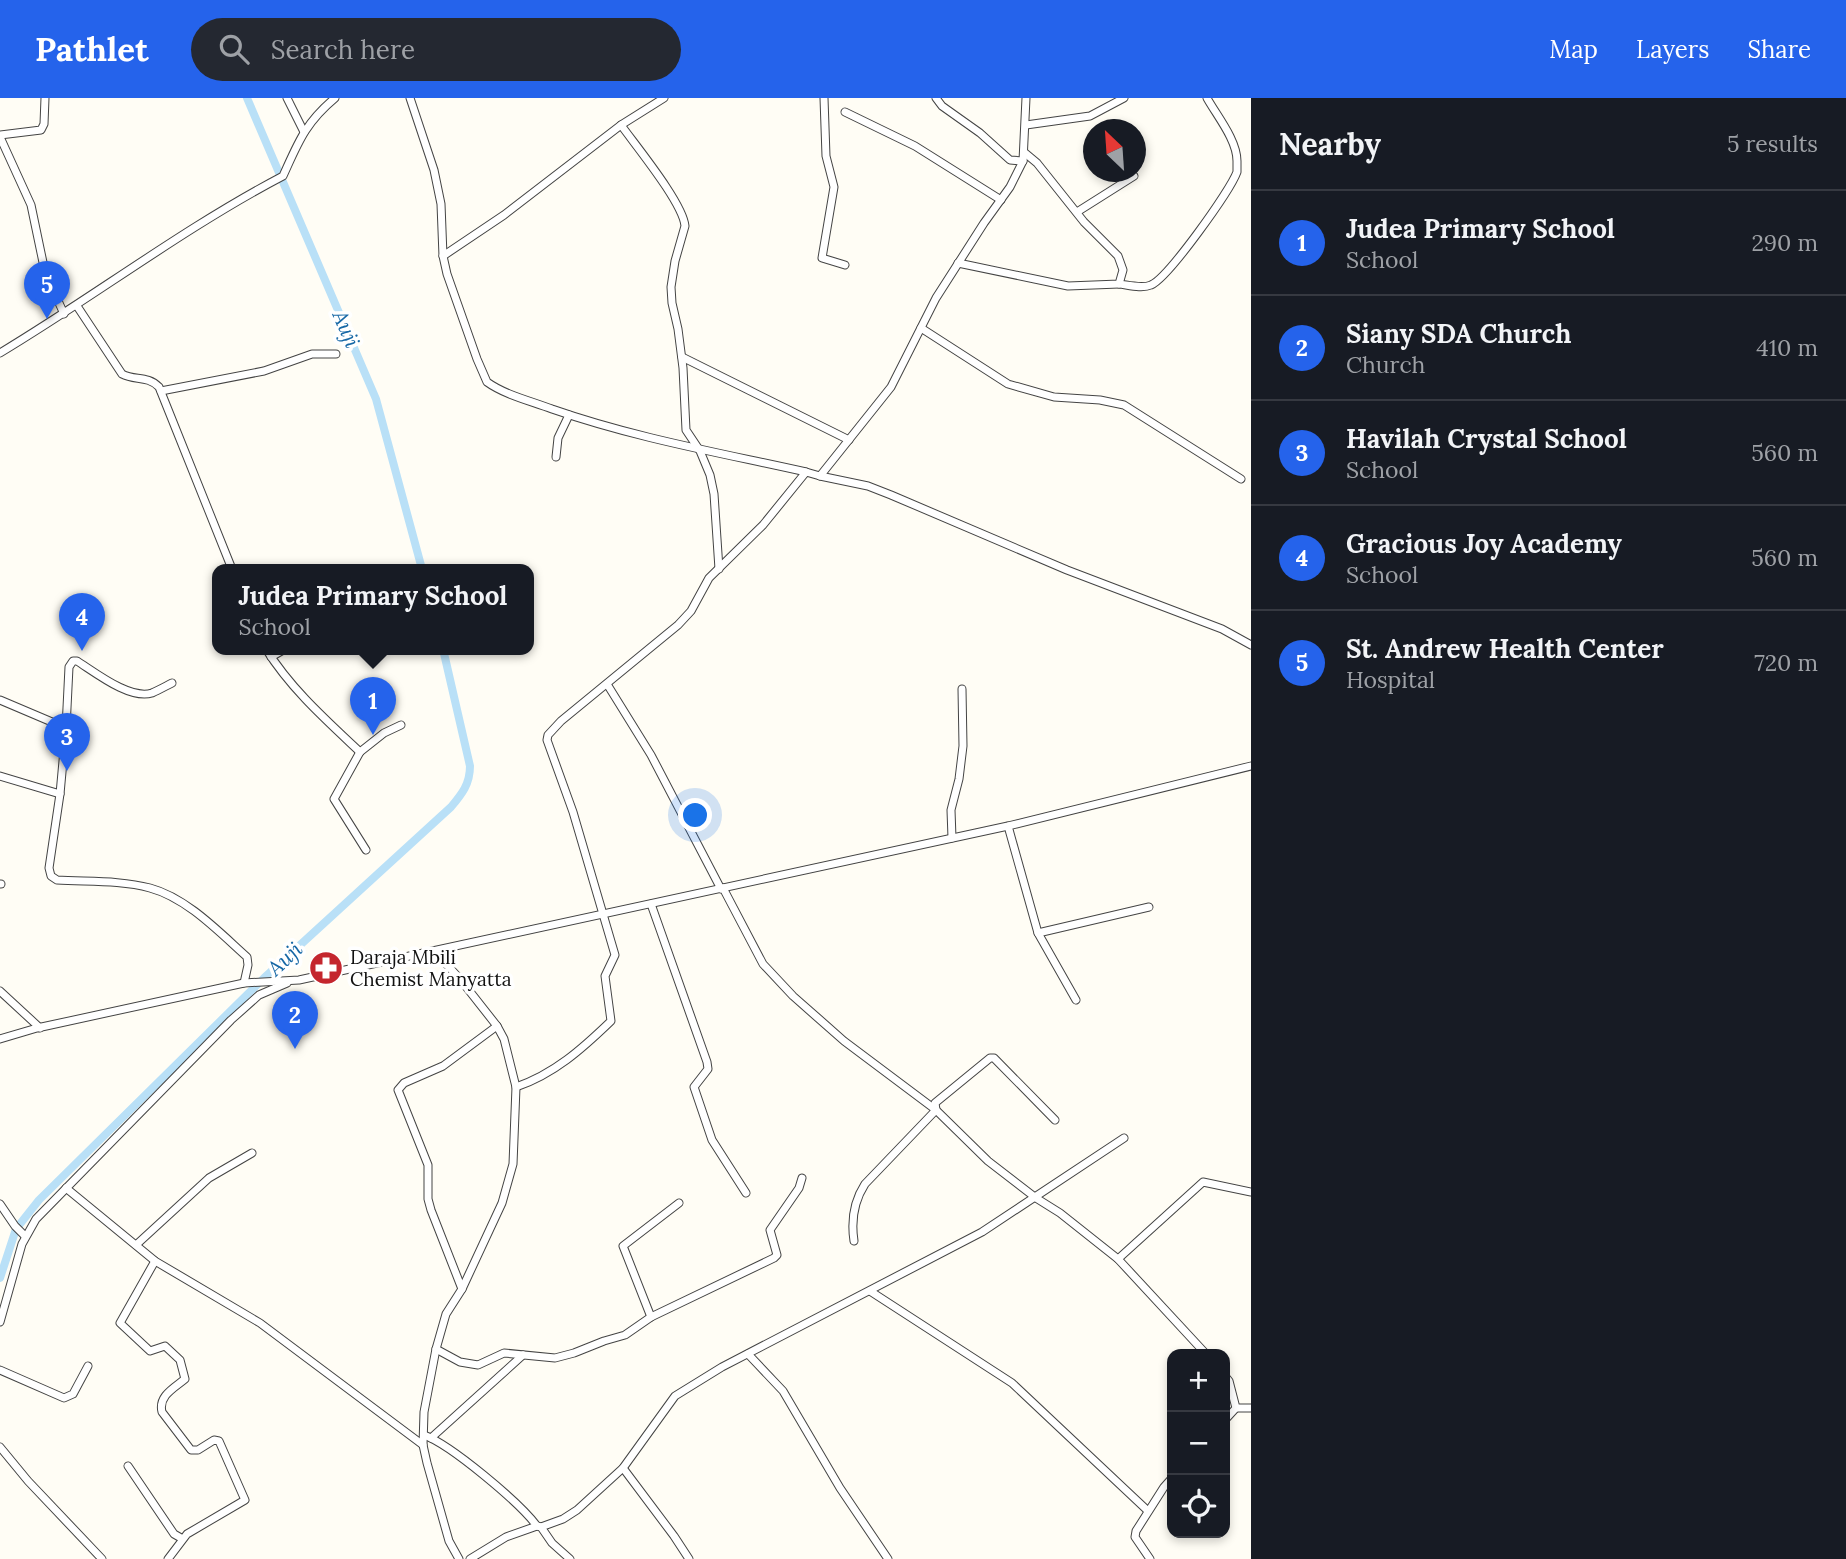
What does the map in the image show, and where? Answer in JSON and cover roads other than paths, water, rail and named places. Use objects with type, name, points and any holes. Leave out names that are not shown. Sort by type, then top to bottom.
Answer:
[{"type":"street","points":[[45,98],[44,124],[41,130],[0,136],[31,205],[45,272],[64,314]]},
{"type":"street","points":[[286,98],[304,132]]},
{"type":"street","points":[[0,353],[77,306],[197,225],[283,176],[291,154],[310,122],[334,98]]},
{"type":"street","points":[[410,98],[434,170],[441,204],[443,256],[450,284],[488,382],[504,391],[569,415],[700,451],[738,456],[868,486],[1067,570],[1222,629],[1251,645]]},
{"type":"street","points":[[443,256],[504,215],[621,125],[664,98]]},
{"type":"street","points":[[824,98],[826,156],[834,187],[822,258],[845,265]]},
{"type":"street","points":[[936,98],[942,106],[980,133],[1010,160],[1024,157],[1037,163],[1084,222],[1121,261],[1123,270],[1119,284]]},
{"type":"street","points":[[820,476],[891,387],[958,263],[1010,187],[1024,157],[1026,98]]},
{"type":"street","points":[[1026,125],[1090,116],[1124,98]]},
{"type":"street","points":[[958,263],[1068,286],[1146,286],[1154,283],[1168,270],[1199,230],[1237,172],[1238,158],[1234,146],[1207,98]]},
{"type":"street","points":[[845,112],[915,146],[1001,200]]},
{"type":"street","points":[[621,125],[685,220],[671,287],[672,303],[682,357],[686,398],[685,430],[700,451],[710,475],[714,494],[719,569]]},
{"type":"street","points":[[1077,212],[1124,182]]},
{"type":"street","points":[[77,306],[122,374],[150,379],[161,391],[230,564]]},
{"type":"street","points":[[921,328],[1008,384],[1054,397],[1100,400],[1124,405],[1241,479]]},
{"type":"street","points":[[161,391],[264,371],[312,354],[336,354]]},
{"type":"street","points":[[682,357],[849,440]]},
{"type":"street","points":[[556,457],[558,438],[569,415]]},
{"type":"street","points":[[516,1087],[539,1079],[579,1053],[611,1021],[606,976],[615,955],[573,812],[547,740],[553,729],[678,625],[691,611],[709,578],[763,525],[806,472]]},
{"type":"street","points":[[274,655],[271,657],[303,697],[360,752]]},
{"type":"street","points":[[172,683],[151,693],[142,694],[115,685],[77,661],[73,661],[69,667],[60,794],[49,868],[51,876],[57,880],[149,888],[169,896],[205,920],[247,957],[246,983]]},
{"type":"street","points":[[607,684],[651,755],[758,956],[777,979],[844,1041],[936,1110],[988,1161],[1118,1259],[1201,1349]]},
{"type":"street","points":[[952,838],[951,810],[959,779],[963,746],[962,689]]},
{"type":"street","points":[[0,699],[66,728]]},
{"type":"street","points":[[366,850],[334,799],[360,752],[384,733],[401,725]]},
{"type":"street","points":[[0,1039],[246,983],[290,981],[1008,826],[1251,766]]},
{"type":"street","points":[[0,776],[60,794]]},
{"type":"street","points":[[1008,826],[1038,933],[1076,1000]]},
{"type":"street","points":[[650,904],[707,1062],[708,1069],[694,1087],[712,1140],[746,1193]]},
{"type":"street","points":[[1038,933],[1149,907]]},
{"type":"street","points":[[428,1437],[424,1412],[446,1314],[462,1289],[495,1221],[513,1164],[516,1087],[504,1039],[497,1027],[460,979],[434,951]]},
{"type":"street","points":[[0,1322],[20,1231],[36,1219],[231,1020],[259,995],[290,981]]},
{"type":"street","points":[[0,991],[40,1028]]},
{"type":"street","points":[[462,1289],[431,1210],[428,1199],[428,1164],[423,1148],[398,1090],[404,1083],[443,1066],[497,1027]]},
{"type":"street","points":[[936,1110],[935,1104],[942,1096],[982,1063],[994,1058],[1055,1121]]},
{"type":"street","points":[[854,1241],[852,1222],[860,1191],[936,1110]]},
{"type":"street","points":[[470,1559],[506,1537],[563,1519],[576,1510],[623,1468],[675,1396],[748,1354],[982,1232],[1124,1138]]},
{"type":"street","points":[[136,1245],[209,1178],[251,1153]]},
{"type":"street","points":[[436,1349],[460,1362],[478,1365],[504,1353],[514,1352],[555,1358],[625,1335],[651,1317],[774,1258],[777,1255],[769,1230],[799,1188],[802,1178]]},
{"type":"street","points":[[1118,1259],[1186,1199],[1193,1188],[1203,1182],[1219,1183],[1251,1192]]},
{"type":"street","points":[[66,1188],[155,1261],[260,1324],[423,1444],[449,1541],[458,1556]]},
{"type":"street","points":[[651,1317],[623,1246],[679,1203]]},
{"type":"street","points":[[0,1205],[20,1231]]},
{"type":"street","points":[[155,1261],[120,1323],[150,1351],[164,1346],[180,1360],[185,1379],[164,1396],[160,1406],[162,1412],[191,1450],[198,1450],[215,1440],[219,1441],[245,1500],[181,1538],[168,1559]]},
{"type":"street","points":[[870,1290],[1012,1383],[1148,1511]]},
{"type":"street","points":[[748,1354],[783,1391],[840,1488],[888,1559]]},
{"type":"street","points":[[423,1444],[523,1355]]},
{"type":"street","points":[[0,1370],[68,1398],[73,1394],[88,1366]]},
{"type":"street","points":[[1230,1385],[1236,1408]]},
{"type":"street","points":[[1230,1415],[1236,1408],[1251,1408]]},
{"type":"street","points":[[428,1437],[442,1443],[509,1497],[570,1559]]},
{"type":"street","points":[[0,1447],[28,1481],[102,1559]]},
{"type":"street","points":[[128,1466],[174,1534],[181,1538]]},
{"type":"street","points":[[623,1468],[689,1559]]},
{"type":"street","points":[[1150,1559],[1135,1537],[1136,1531],[1167,1485]]},
{"type":"waterway","name":"Auji","points":[[247,98],[376,399],[421,564]]},
{"type":"waterway","name":"Auji","points":[[0,1278],[16,1229],[39,1200],[264,978],[451,807],[462,793],[469,778],[470,766],[444,655]]},
{"type":"place","name":"St. Andrew Health Center","points":[[47,319]]},
{"type":"place","name":"Gracious Joy Academy","points":[[82,651]]},
{"type":"place","name":"Judea Primary School","points":[[373,735]]},
{"type":"place","name":"Havilah Crystal School","points":[[67,771]]},
{"type":"place","name":"Daraja Mbili Chemist Manyatta","points":[[326,968]]},
{"type":"place","name":"Siany SDA Church","points":[[295,1049]]}]
